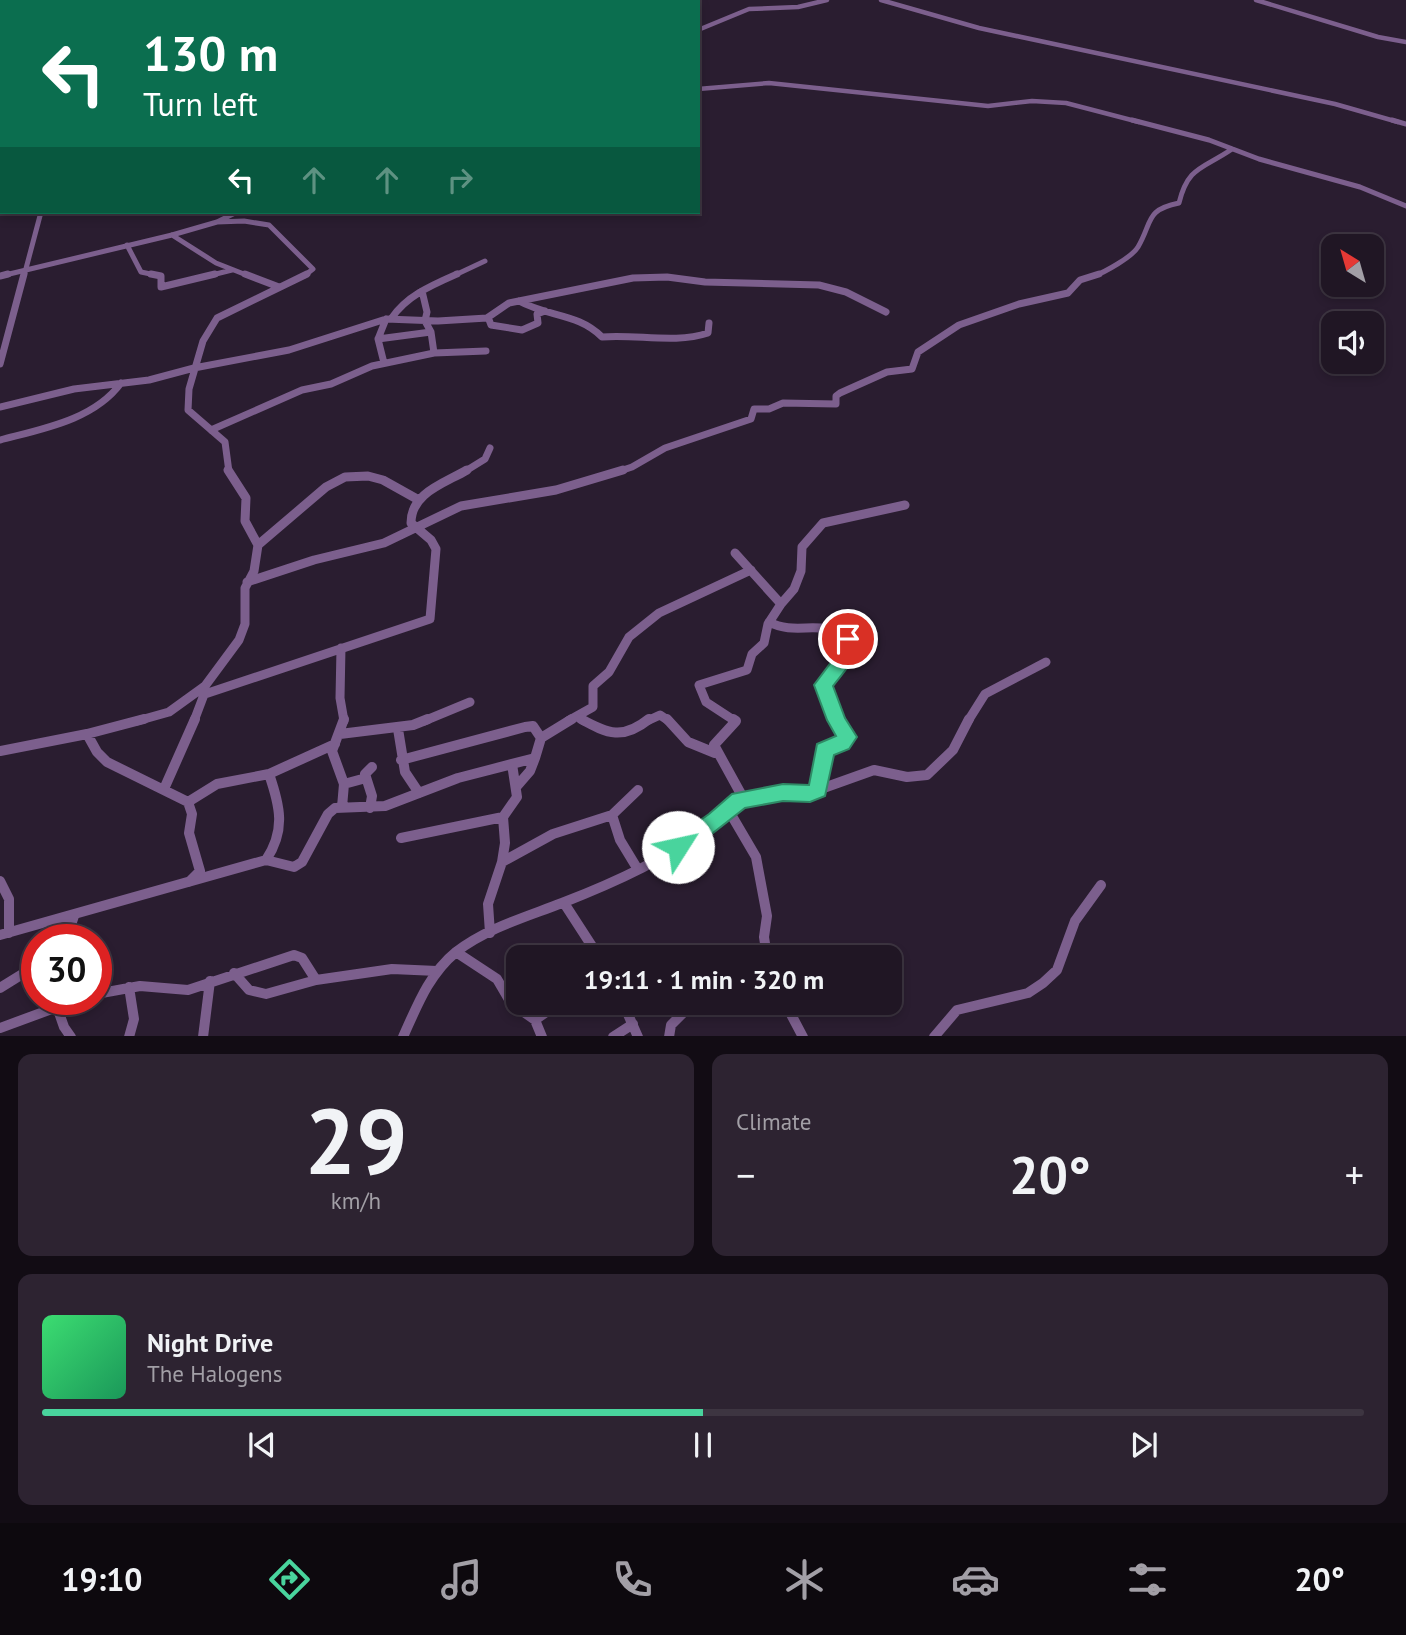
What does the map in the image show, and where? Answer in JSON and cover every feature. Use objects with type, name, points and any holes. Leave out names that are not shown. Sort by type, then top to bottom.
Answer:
[{"type":"street","points":[[700,29],[718,24],[745,9],[786,7],[827,0]]},
{"type":"street","points":[[881,0],[979,28],[1322,101],[1406,124]]},
{"type":"street","points":[[1255,0],[1381,38],[1406,42]]},
{"type":"street","points":[[700,89],[769,83],[930,97],[991,107],[1032,100],[1063,102],[1175,130],[1360,187],[1406,206]]},
{"type":"street","points":[[247,582],[314,560],[384,543],[441,513],[461,506],[556,490],[632,467],[665,448],[751,419],[754,409],[769,409],[783,403],[836,404],[836,396],[840,393],[887,372],[909,371],[914,367],[918,352],[959,325],[1019,304],[1068,293],[1080,280],[1112,270],[1121,260],[1137,250],[1151,215],[1160,207],[1179,203],[1183,187],[1193,171],[1209,165],[1232,149]]},
{"type":"street","points":[[0,363],[40,214]]},
{"type":"street","points":[[0,276],[172,235],[217,222],[233,214]]},
{"type":"street","points":[[164,789],[205,690],[244,630],[247,582],[254,571],[258,545],[246,525],[246,496],[228,469],[225,442],[188,410],[187,398],[194,368],[203,341],[218,318],[310,273],[313,269],[269,225],[254,222],[217,222]]},
{"type":"street","points":[[172,235],[203,256],[279,287]]},
{"type":"street","points":[[127,245],[141,272],[161,275],[161,287],[232,270]]},
{"type":"street","points":[[384,363],[378,339],[388,319],[398,307],[422,291],[485,261]]},
{"type":"street","points":[[0,407],[75,389],[157,379],[194,368],[302,346],[388,319],[425,321],[488,317],[499,307],[519,301],[596,284],[664,276],[696,281],[742,281],[827,287],[846,292],[886,312]]},
{"type":"street","points":[[422,291],[427,312],[425,321],[431,332],[434,353]]},
{"type":"street","points":[[519,301],[589,324],[602,337],[625,335],[690,339],[708,332],[709,323]]},
{"type":"street","points":[[488,317],[491,325],[520,330],[535,327],[538,323],[537,314],[545,311]]},
{"type":"street","points":[[378,339],[431,332]]},
{"type":"street","points":[[211,430],[295,393],[331,384],[367,367],[434,353],[486,351]]},
{"type":"street","points":[[0,440],[48,426],[100,404],[117,393],[121,383]]},
{"type":"street","points":[[0,751],[87,734],[169,712],[205,690],[430,619],[436,550],[432,540],[415,528],[410,517],[416,499],[485,459],[490,448]]},
{"type":"street","points":[[258,545],[321,490],[346,476],[360,474],[376,478],[402,487],[416,499]]},
{"type":"street","points":[[711,749],[736,721],[706,702],[699,685],[747,670],[752,654],[764,643],[781,604],[794,589],[802,571],[802,547],[823,523],[905,505]]},
{"type":"street","points":[[735,553],[781,604]]},
{"type":"street","points":[[517,786],[530,771],[541,738],[593,707],[593,686],[609,672],[624,643],[634,633],[659,613],[751,570]]},
{"type":"street","points":[[771,627],[797,629],[827,626],[848,639],[846,654],[823,685],[836,720],[847,737],[842,743],[824,750],[818,790]]},
{"type":"street","points":[[341,648],[340,698],[344,720],[332,758],[344,784],[342,807]]},
{"type":"street","points":[[740,800],[783,793],[810,793],[874,770],[907,777],[927,775],[953,750],[985,694],[1046,662]]},
{"type":"street","points":[[188,802],[216,784],[269,774],[337,739],[428,721],[456,706],[470,702]]},
{"type":"street","points":[[404,1036],[437,971],[456,952],[490,933],[564,903],[678,847],[729,811],[740,800],[741,794],[711,749],[688,742],[668,719],[660,715],[650,717],[628,733],[598,729],[578,717]]},
{"type":"street","points":[[401,760],[525,727],[533,726],[541,738]]},
{"type":"street","points":[[398,729],[401,760],[405,772],[419,793]]},
{"type":"street","points":[[87,734],[97,752],[107,762],[188,802],[192,814],[189,833],[203,875]]},
{"type":"street","points":[[0,881],[9,899],[4,934],[187,883],[203,875],[266,860],[294,867],[302,862],[328,814],[342,807],[370,808],[399,803],[419,793],[535,758]]},
{"type":"street","points":[[401,838],[503,817],[516,803],[517,786],[512,764]]},
{"type":"street","points":[[370,808],[372,796],[365,774],[372,767]]},
{"type":"street","points":[[266,860],[281,837],[279,807],[269,774]]},
{"type":"street","points":[[344,784],[366,778]]},
{"type":"street","points":[[502,862],[553,834],[612,815],[638,790]]},
{"type":"street","points":[[729,811],[756,857],[767,916],[765,945]]},
{"type":"street","points":[[612,815],[620,840],[637,868]]},
{"type":"street","points":[[490,933],[488,904],[502,862],[505,843],[503,817]]},
{"type":"street","points":[[935,1036],[957,1010],[1028,993],[1043,984],[1057,970],[1075,921],[1101,885]]},
{"type":"street","points":[[564,903],[591,945]]},
{"type":"street","points":[[71,924],[74,916]]},
{"type":"street","points":[[456,952],[497,979],[511,1003],[536,1020],[542,1036]]},
{"type":"street","points":[[188,990],[294,955],[302,958],[316,980]]},
{"type":"street","points":[[234,973],[249,990],[266,994],[316,980],[388,969],[415,967],[437,971]]},
{"type":"street","points":[[0,988],[21,975]]},
{"type":"street","points":[[203,1036],[210,981]]},
{"type":"street","points":[[112,991],[130,987],[188,990],[206,998]]},
{"type":"street","points":[[129,1036],[134,1019],[130,987]]},
{"type":"street","points":[[0,1028],[31,1015]]},
{"type":"street","points":[[58,1015],[70,1036]]},
{"type":"street","points":[[536,1020],[543,1015]]},
{"type":"street","points":[[668,1036],[671,1025],[681,1015]]},
{"type":"street","points":[[791,1015],[802,1036]]},
{"type":"street","points":[[616,1036],[636,1030]]},
{"type":"route","points":[[678,847],[716,821],[740,800],[818,790],[824,750],[846,741],[847,737],[836,720],[823,685],[841,664],[849,645],[848,639]]}]
